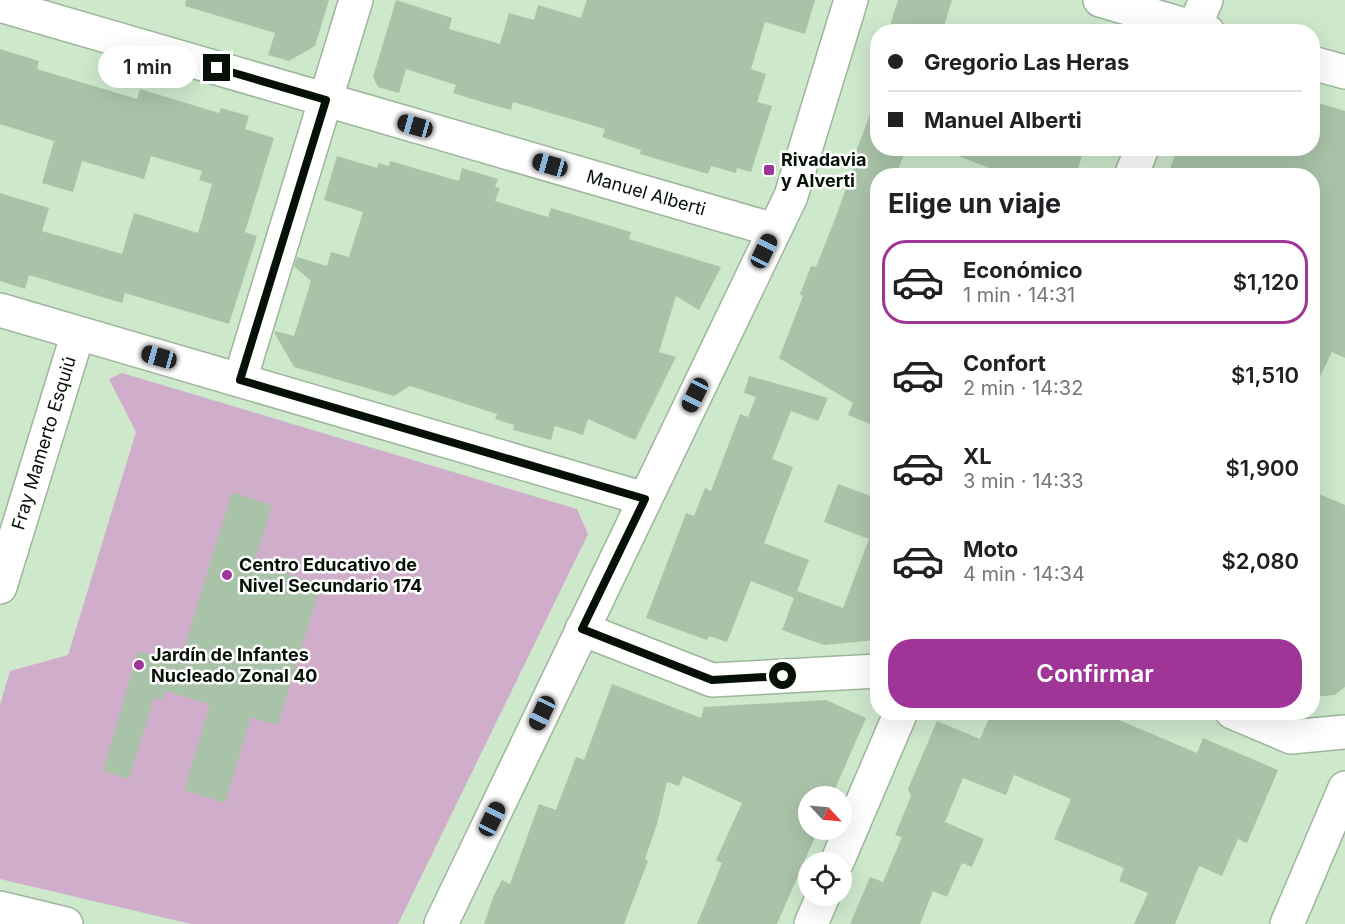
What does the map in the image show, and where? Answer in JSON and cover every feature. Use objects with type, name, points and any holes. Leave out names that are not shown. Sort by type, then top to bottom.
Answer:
[{"type":"street","points":[[240,380],[356,0]]},
{"type":"street","points":[[441,924],[790,196],[851,0]]},
{"type":"street","points":[[1100,0],[1200,23]]},
{"type":"street","name":"Manuel Alberti","points":[[0,5],[774,230]]},
{"type":"street","points":[[1320,65],[1345,72]]},
{"type":"street","points":[[0,310],[645,499]]},
{"type":"street","name":"Fray Mamerto Esquiú","points":[[0,587],[78,333]]},
{"type":"street","points":[[582,629],[712,680],[870,671]]},
{"type":"street","points":[[841,852],[898,720]]},
{"type":"street","points":[[1250,720],[1291,738],[1345,732]]},
{"type":"street","points":[[1287,924],[1345,788]]},
{"type":"street","points":[[811,924],[819,906]]},
{"type":"street","points":[[0,908],[66,924]]},
{"type":"shaded area","points":[[122,373],[577,509],[588,534],[398,924],[191,924],[0,879],[0,705],[10,671],[68,655],[136,432],[109,379]]},
{"type":"building","points":[[186,0],[329,0],[315,46],[289,61],[268,55],[275,33],[185,6]]},
{"type":"building","points":[[396,0],[452,18],[449,29],[500,44],[509,13],[534,20],[538,5],[581,18],[587,0],[815,0],[805,34],[765,22],[751,69],[766,74],[757,102],[772,106],[751,172],[737,168],[736,173],[711,166],[708,174],[640,154],[641,150],[602,137],[605,129],[513,102],[511,110],[482,102],[453,93],[456,85],[406,69],[399,93],[378,87],[373,77]]},
{"type":"building","points":[[898,0],[952,0],[944,24],[890,24]]},
{"type":"building","points":[[0,49],[39,61],[37,69],[137,99],[140,89],[219,113],[221,108],[249,116],[245,129],[274,138],[245,232],[257,236],[229,324],[125,293],[122,303],[29,275],[25,289],[0,281],[0,193],[49,208],[42,231],[122,254],[134,213],[198,233],[212,184],[199,180],[202,171],[151,156],[144,179],[82,161],[73,192],[42,183],[54,141],[0,124]]},
{"type":"building","points":[[1320,103],[1345,111],[1345,358],[1332,352],[1320,377],[1320,168],[1170,168],[1175,156],[1320,156]]},
{"type":"building","points":[[870,114],[870,156],[903,156],[899,168],[870,168],[870,424],[848,415],[853,403],[779,358],[803,296],[800,294],[811,266],[816,267],[835,219],[853,169],[850,168]]},
{"type":"building","points":[[337,156],[377,168],[378,163],[389,166],[390,161],[459,181],[462,168],[498,179],[495,187],[500,188],[495,201],[548,217],[551,208],[631,232],[629,239],[721,267],[699,310],[676,296],[659,352],[676,357],[635,440],[588,419],[583,435],[555,426],[551,440],[513,430],[514,425],[495,419],[497,414],[410,386],[394,396],[294,367],[274,332],[294,336],[311,281],[294,266],[297,257],[327,266],[331,252],[349,257],[363,212],[324,200]]},
{"type":"building","points":[[958,156],[1082,156],[1078,168],[989,168]]},
{"type":"building","points":[[749,376],[828,398],[818,421],[791,411],[772,459],[793,467],[764,543],[809,560],[797,591],[843,608],[869,539],[824,522],[838,484],[870,496],[870,641],[824,645],[782,630],[794,598],[751,581],[727,642],[709,636],[707,640],[646,618],[686,513],[694,516],[705,488],[711,491],[740,414],[748,417],[756,397],[744,393]]},
{"type":"building","points":[[232,492],[272,505],[254,564],[321,584],[278,725],[251,717],[225,803],[184,790],[210,704],[165,691],[162,700],[154,698],[129,779],[103,771],[138,651],[179,664]]},
{"type":"building","points":[[1320,494],[1345,505],[1345,687],[1335,695],[1320,696]]},
{"type":"building","points":[[612,684],[701,718],[704,707],[826,700],[866,718],[836,786],[798,786],[798,840],[814,840],[808,852],[798,852],[798,876],[777,924],[697,924],[722,863],[716,860],[742,803],[683,776],[679,786],[667,782],[657,824],[645,859],[648,861],[624,924],[484,924],[502,880],[510,884],[539,804],[556,810],[576,757],[584,760]]},
{"type":"building","points":[[988,720],[1119,720],[1197,753],[1203,738],[1278,770],[1247,843],[1238,839],[1222,876],[1199,866],[1175,924],[1134,924],[1148,893],[1119,881],[1124,868],[1054,839],[1071,799],[1014,775],[1006,795],[963,778],[945,822],[984,839],[972,867],[962,863],[947,897],[933,891],[920,924],[850,924],[870,877],[883,882],[902,837],[895,835],[911,796],[908,789],[937,721],[980,739]]},
{"type":"place","name":"Rivadavia y Alverti","points":[[769,170]]},
{"type":"place","name":"Centro Educativo de Nivel Secundario 174","points":[[227,575]]},
{"type":"place","name":"Jardín de Infantes Nucleado Zonal 40","points":[[139,665]]},
{"type":"route","points":[[217,68],[326,100],[240,380],[645,499],[582,629],[712,680],[783,676]]}]
